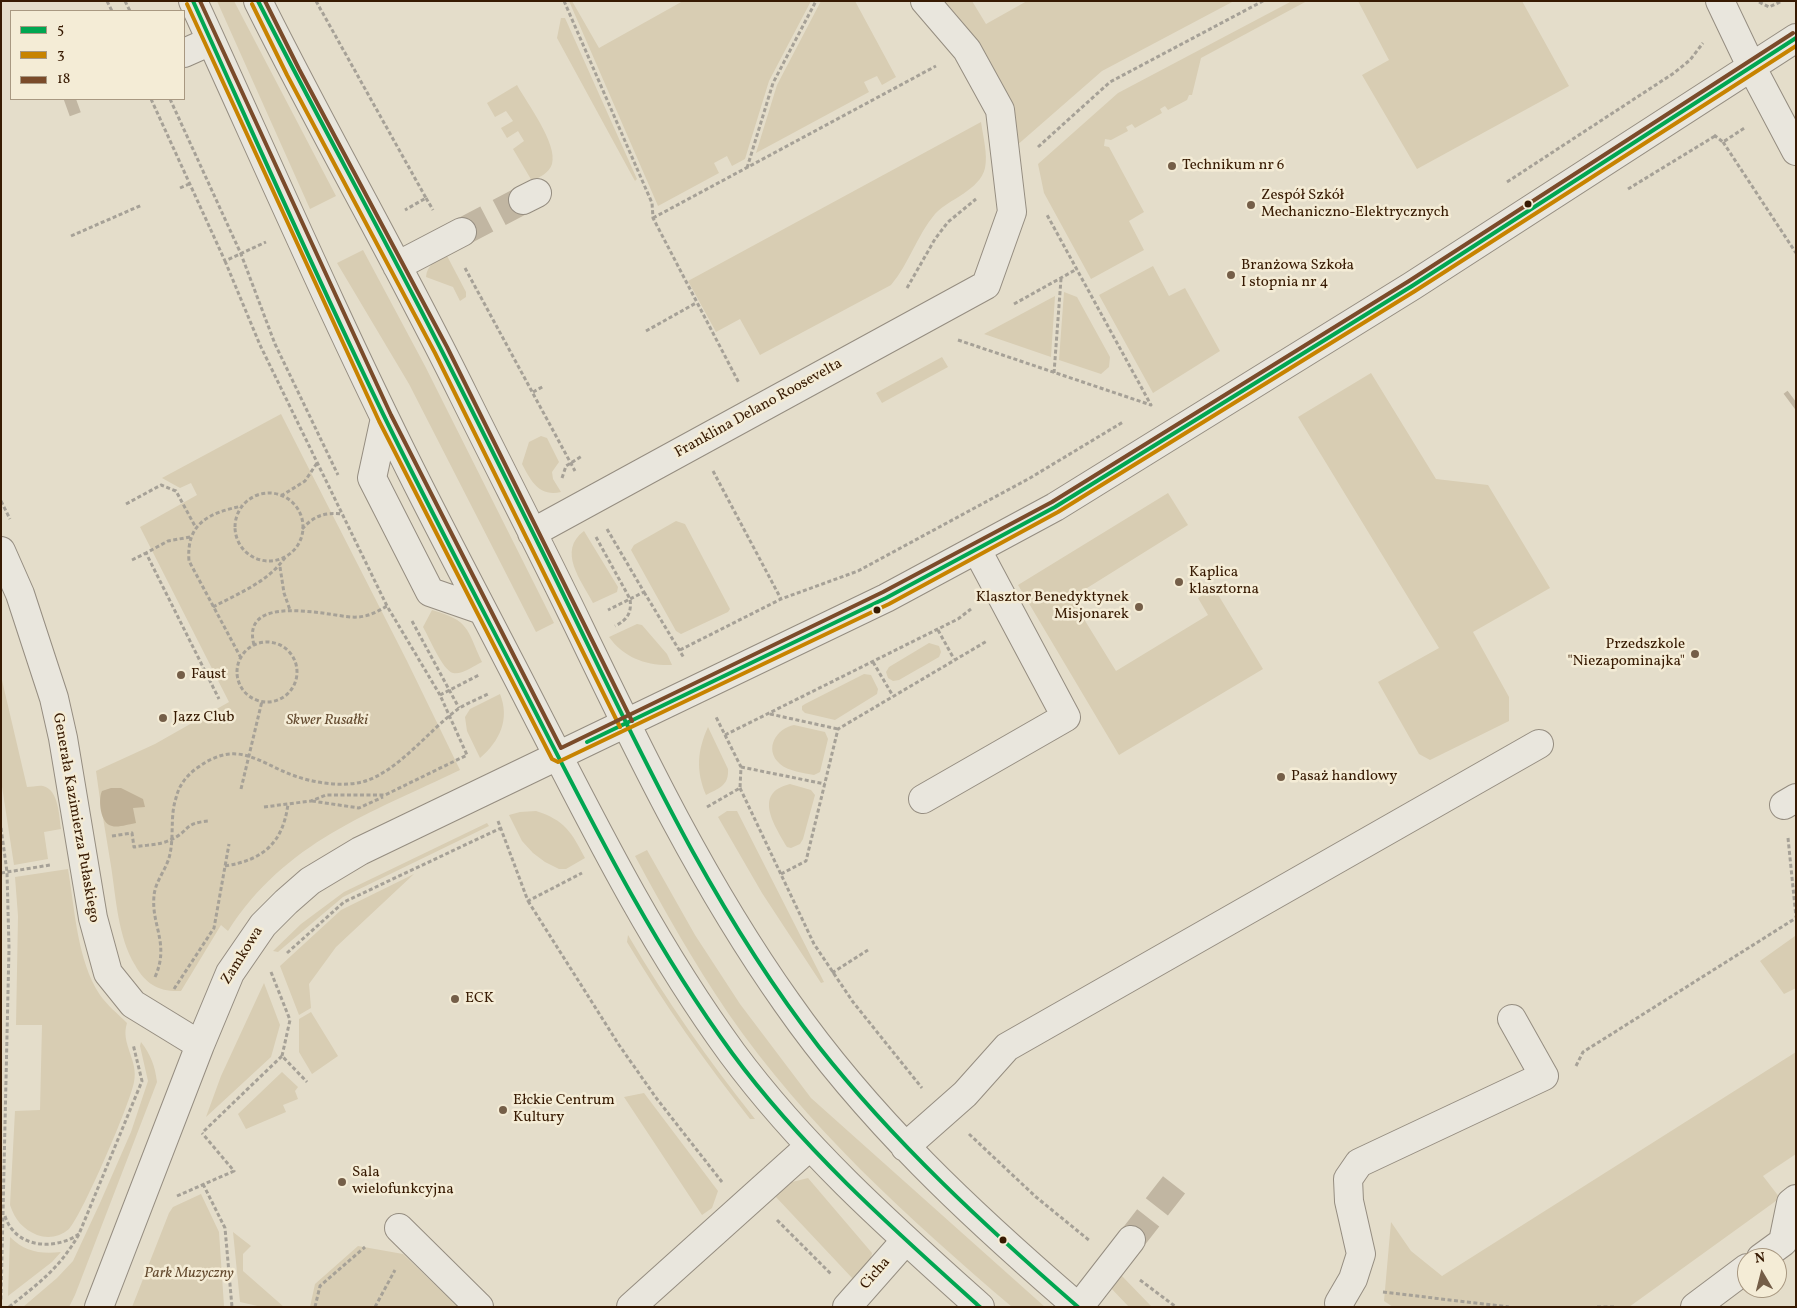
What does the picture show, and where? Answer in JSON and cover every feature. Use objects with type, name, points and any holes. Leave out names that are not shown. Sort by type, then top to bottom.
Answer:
[{"type":"street","points":[[193,1],[385,418],[482,610],[650,929],[687,988],[733,1053],[810,1146],[906,1240],[980,1307]]},
{"type":"street","points":[[258,1],[396,266],[442,350],[626,724],[677,823],[728,913],[787,1004],[851,1086],[905,1147],[1001,1241],[1079,1307],[1131,1240]]},
{"type":"street","points":[[925,1],[967,50],[1000,110],[1008,175]]},
{"type":"street","points":[[1720,1],[1750,66],[1796,151]]},
{"type":"street","name":"Zamkowa","points":[[99,1307],[217,1001],[246,946],[262,924],[310,881],[360,851],[886,598],[1055,507],[1412,286],[1796,38]]},
{"type":"street","points":[[185,53],[211,41]]},
{"type":"street","name":"Franklina Delano Roosevelta","points":[[532,533],[986,285],[1012,212],[1008,175]]},
{"type":"street","points":[[396,266],[456,235]]},
{"type":"street","points":[[385,418],[372,478],[376,487],[430,592],[482,610]]},
{"type":"street","points":[[923,799],[1066,717],[977,550]]},
{"type":"street","name":"Generała Kazimierza Pułaskiego","points":[[1,551],[20,594],[54,698],[93,918],[108,973],[133,1004],[200,1045]]},
{"type":"street","points":[[905,1147],[964,1094],[1007,1047],[1538,744]]},
{"type":"street","points":[[1340,1303],[1353,1279],[1360,1254],[1349,1201],[1348,1179],[1359,1163],[1544,1076],[1512,1019]]},
{"type":"street","points":[[631,1307],[747,1200],[810,1146]]},
{"type":"street","points":[[1774,1248],[1782,1242],[1791,1203],[1796,1199]]},
{"type":"street","points":[[399,1228],[479,1307]]},
{"type":"street","name":"Cicha","points":[[851,1303],[906,1240]]},
{"type":"street","points":[[1695,1307],[1737,1276]]},
{"type":"path","points":[[316,1],[426,198],[456,235],[533,392],[592,500]]},
{"type":"path","points":[[564,1],[652,203],[652,218],[739,384]]},
{"type":"path","points":[[747,168],[773,83],[816,1]]},
{"type":"path","points":[[906,289],[912,282],[935,239],[948,222],[1008,175],[1110,82],[1263,1]]},
{"type":"path","points":[[1759,1],[1769,7],[1782,1]]},
{"type":"path","points":[[1501,186],[1674,73],[1690,60],[1707,37]]},
{"type":"path","points":[[652,218],[967,50]]},
{"type":"path","points":[[151,100],[225,262],[260,345],[388,606],[440,695]]},
{"type":"path","points":[[170,100],[241,254],[275,344],[339,477]]},
{"type":"path","points":[[1723,142],[1796,253]]},
{"type":"path","points":[[180,188],[189,184]]},
{"type":"path","points":[[376,226],[426,198]]},
{"type":"path","points":[[70,236],[142,205]]},
{"type":"path","points":[[1043,208],[1151,405]]},
{"type":"path","points":[[225,262],[296,228]]},
{"type":"path","points":[[1054,372],[1061,278]]},
{"type":"path","points":[[646,331],[696,303]]},
{"type":"path","points":[[953,338],[1151,405]]},
{"type":"path","points":[[730,388],[748,379]]},
{"type":"path","points":[[533,392],[544,386]]},
{"type":"path","points":[[1143,410],[1160,400]]},
{"type":"path","points":[[644,592],[680,650],[781,599],[858,571],[1030,478],[1127,420]]},
{"type":"path","points":[[281,496],[305,481],[317,462]]},
{"type":"path","points":[[721,466],[712,471],[781,599]]},
{"type":"path","points":[[126,504],[161,485],[176,491],[196,528]]},
{"type":"path","points":[[214,607],[266,578],[280,566],[286,555],[300,540],[302,519],[297,508],[281,496],[260,494],[242,506],[218,511],[196,528],[190,537],[189,561],[241,658]]},
{"type":"path","points":[[242,506],[237,514],[236,535],[247,553],[266,561],[277,560],[286,555]]},
{"type":"path","points":[[302,529],[310,520],[319,515],[330,513],[342,514]]},
{"type":"path","points":[[132,560],[168,540],[190,537]]},
{"type":"path","points":[[146,553],[219,699]]},
{"type":"path","points":[[280,566],[284,593],[290,610]]},
{"type":"path","points":[[254,645],[251,634],[255,624],[264,616],[290,610],[352,617],[370,616],[388,606]]},
{"type":"path","points":[[410,616],[459,708]]},
{"type":"path","points":[[725,735],[958,619]]},
{"type":"path","points":[[938,630],[954,660]]},
{"type":"path","points":[[770,714],[838,729],[993,637]]},
{"type":"path","points":[[263,642],[281,645],[289,651],[297,668],[294,686],[281,699],[262,701],[246,693],[241,685],[238,676],[241,658],[254,645],[263,642]]},
{"type":"path","points":[[873,662],[893,696]]},
{"type":"path","points":[[240,789],[262,701]]},
{"type":"path","points":[[781,874],[806,861],[838,729]]},
{"type":"path","points":[[741,767],[825,784]]},
{"type":"path","points":[[740,788],[814,944],[832,973],[931,1098],[1036,1197],[1093,1243]]},
{"type":"path","points":[[311,801],[358,808],[385,795]]},
{"type":"path","points":[[1573,1073],[1583,1052],[1796,917],[1790,801]]},
{"type":"path","points":[[225,866],[242,863],[259,856],[272,845],[281,831],[288,804]]},
{"type":"path","points":[[109,836],[132,834],[134,847],[158,844],[172,840],[194,822],[209,821]]},
{"type":"path","points":[[1,828],[7,872],[9,948],[1,1300]]},
{"type":"path","points":[[287,953],[344,902],[501,828]]},
{"type":"path","points":[[172,991],[214,928],[229,844]]},
{"type":"path","points":[[1,873],[52,864]]},
{"type":"path","points":[[528,901],[571,972],[657,1099],[732,1195],[763,1206],[851,1303]]},
{"type":"path","points":[[832,973],[868,950]]},
{"type":"path","points":[[202,1133],[282,1056],[290,1020],[270,969]]},
{"type":"path","points":[[282,1056],[307,1082]]},
{"type":"path","points":[[176,1197],[234,1171],[196,1126]]},
{"type":"path","points":[[204,1184],[225,1228],[232,1307]]},
{"type":"path","points":[[4,1211],[11,1227],[19,1235],[42,1245],[62,1244],[79,1234]]},
{"type":"path","points":[[315,1307],[320,1286],[365,1247]]},
{"type":"path","points":[[375,1307],[399,1263]]},
{"type":"path","points":[[1374,1291],[1509,1307]]},
{"type":"path","points":[[1597,1307],[1614,1307]]},
{"type":"green space","points":[[217,1],[234,1],[336,196],[310,209]]},
{"type":"green space","points":[[569,1],[572,1],[599,48],[683,1],[811,1],[769,81],[745,159],[732,166],[727,156],[714,163],[719,173],[658,206]]},
{"type":"green space","points":[[821,1],[855,1],[896,77],[882,85],[877,76],[864,82],[869,92],[756,153],[777,85]]},
{"type":"green space","points":[[939,1],[972,1],[986,24],[1027,1],[1234,1],[1102,71],[1015,147]]},
{"type":"green space","points":[[1292,1],[1307,1],[1201,58],[1192,95],[1189,95],[1187,100],[1168,110],[1165,106],[1160,109],[1162,113],[1135,128],[1132,124],[1126,127],[1128,131],[1111,140],[1105,139],[1104,146],[1109,147],[1144,212],[1129,221],[1144,250],[1091,279],[1044,193],[1038,164],[1118,93]]},
{"type":"green space","points":[[1358,1],[1522,1],[1569,86],[1417,169],[1362,75],[1389,60]]},
{"type":"green space","points":[[561,18],[565,18],[637,179],[635,181],[557,38]]},
{"type":"green space","points":[[517,85],[546,135],[553,156],[549,170],[532,181],[513,149],[524,141],[518,131],[507,138],[501,128],[513,121],[506,111],[495,117],[487,103]]},
{"type":"green space","points":[[981,122],[986,157],[982,176],[971,188],[935,214],[891,285],[760,355],[740,319],[716,332],[688,281]]},
{"type":"green space","points":[[363,250],[425,366],[554,623],[536,632],[409,384],[337,263]]},
{"type":"green space","points":[[446,254],[466,292],[466,297],[460,301],[453,287],[426,277],[430,266]]},
{"type":"green space","points":[[1153,266],[1169,296],[1185,288],[1220,351],[1153,393],[1099,295]]},
{"type":"green space","points":[[1064,292],[1077,297],[1110,357],[1109,367],[1101,374],[1059,360]]},
{"type":"green space","points":[[1055,296],[1051,357],[984,334]]},
{"type":"green space","points":[[942,357],[948,367],[882,403],[876,393]]},
{"type":"green space","points":[[1371,373],[1436,479],[1488,485],[1550,588],[1473,632],[1509,697],[1509,721],[1430,760],[1419,754],[1378,682],[1439,648],[1298,417]]},
{"type":"green space","name":"Skwer Rusałki","points":[[281,414],[407,661],[460,770],[362,817],[332,833],[303,852],[276,874],[251,900],[228,931],[221,925],[181,991],[167,990],[154,986],[139,972],[129,954],[121,930],[96,771],[155,744],[229,702],[140,527],[197,495],[191,483],[180,488],[162,478]]},
{"type":"green space","points":[[541,436],[547,438],[559,462],[552,472],[553,479],[561,492],[553,493],[541,490],[532,482],[522,464],[529,442]]},
{"type":"green space","points":[[1168,493],[1188,525],[1071,598],[1116,671],[1208,615],[1198,598],[1214,588],[1263,669],[1119,755],[1018,585]]},
{"type":"green space","points":[[676,521],[685,524],[730,609],[728,612],[681,634],[676,631],[631,550],[634,545]]},
{"type":"green space","points":[[584,531],[618,587],[617,592],[593,603],[578,575],[572,557],[572,547],[576,539]]},
{"type":"green space","points":[[432,610],[454,618],[465,627],[482,662],[460,673],[449,671],[423,627]]},
{"type":"green space","points":[[637,624],[642,625],[667,654],[672,665],[654,664],[637,659],[622,650],[609,637]]},
{"type":"green space","points":[[929,643],[939,646],[941,652],[939,657],[899,680],[893,681],[888,678],[886,672],[889,667]]},
{"type":"green space","points":[[864,674],[871,675],[878,689],[877,694],[835,720],[805,713],[802,710],[802,706],[805,704]]},
{"type":"green space","points":[[1,676],[27,787],[43,786],[48,788],[57,804],[61,829],[44,832],[48,859],[14,865],[1,780]]},
{"type":"green space","points":[[500,694],[504,712],[501,729],[493,744],[480,758],[467,731],[465,717],[470,709]]},
{"type":"green space","points":[[794,725],[825,732],[828,739],[820,772],[814,775],[787,768],[775,758],[772,746],[774,740],[782,730]]},
{"type":"green space","points":[[708,727],[728,769],[728,775],[722,786],[706,795],[699,769],[699,761],[704,736]]},
{"type":"green space","points":[[790,784],[811,790],[815,795],[803,839],[800,844],[791,848],[787,847],[777,830],[770,811],[769,802],[778,788]]},
{"type":"green space","points":[[536,811],[561,823],[576,841],[585,858],[566,869],[559,869],[533,853],[522,841],[509,815]]},
{"type":"green space","points":[[727,811],[737,811],[824,982],[821,983],[762,893],[718,817]]},
{"type":"green space","points":[[487,823],[489,826],[343,897],[278,952],[273,951],[301,924],[344,892]]},
{"type":"green space","points":[[647,850],[695,935],[740,1004],[811,1098],[1045,1307],[1012,1307],[897,1205],[825,1132],[791,1094],[758,1054],[703,975],[635,856]]},
{"type":"green space","points":[[68,869],[78,934],[86,966],[100,995],[127,1023],[125,1031],[127,1045],[135,1074],[131,1094],[115,1134],[76,1219],[65,1232],[45,1237],[37,1235],[24,1227],[17,1220],[10,1205],[15,1111],[40,1110],[42,1025],[16,1025],[18,916],[15,877]]},
{"type":"green space","points":[[414,874],[336,947],[309,984],[311,1008],[299,1015],[280,966],[341,910]]},
{"type":"green space","points":[[628,935],[688,1029],[755,1119],[750,1119],[686,1032],[627,942]]},
{"type":"green space","points":[[1795,936],[1796,988],[1784,994],[1760,961]]},
{"type":"green space","points":[[264,983],[280,1025],[271,1057],[206,1117],[221,1076]]},
{"type":"green space","points":[[311,1012],[338,1056],[312,1074],[299,1052],[299,1019]]},
{"type":"green space","points":[[141,1042],[152,1061],[157,1082],[75,1295],[69,1307],[23,1307],[57,1278],[73,1261],[100,1203],[131,1132],[148,1081],[140,1046]]},
{"type":"green space","points":[[1796,1052],[1796,1154],[1763,1176],[1780,1198],[1629,1307],[1393,1307],[1384,1301],[1391,1222],[1411,1251],[1442,1276]]},
{"type":"green space","points":[[282,1072],[298,1087],[295,1091],[298,1099],[283,1105],[286,1112],[246,1129],[238,1114]]},
{"type":"green space","points":[[644,1093],[718,1191],[712,1208],[702,1215],[624,1097]]},
{"type":"green space","points":[[808,1178],[872,1253],[871,1258],[853,1279],[775,1196],[792,1182]]},
{"type":"green space","name":"Park Muzyczny","points":[[201,1194],[219,1232],[224,1306],[132,1307],[169,1213],[173,1207]]},
{"type":"green space","points":[[233,1232],[251,1246],[243,1254],[243,1271],[284,1307],[262,1307],[240,1302]]},
{"type":"green space","points":[[10,1237],[21,1246],[33,1251],[46,1253],[61,1252],[52,1262],[8,1296]]},
{"type":"green space","points":[[358,1246],[403,1254],[458,1307],[310,1307],[315,1284]]},
{"type":"green space","points":[[1120,1274],[1152,1307],[1129,1307],[1109,1286]]},
{"type":"shaded area","points":[[111,788],[121,788],[143,799],[145,807],[133,808],[136,823],[114,826],[105,821],[100,805],[101,795],[102,791]]},
{"type":"tunnel","points":[[65,103],[73,100]]},
{"type":"tunnel","points":[[462,232],[523,200]]},
{"type":"tunnel","points":[[1792,405],[1796,402]]},
{"type":"tunnel","points":[[1131,1240],[1177,1181]]},
{"type":"transit line","name":"5","points":[[193,1],[359,365],[594,826],[645,919],[701,1009],[732,1053],[788,1122],[881,1217],[980,1307]]},
{"type":"transit line","name":"18","points":[[200,1],[391,415],[561,748],[883,592],[1052,502],[1409,281],[1793,33]]},
{"type":"transit line","name":"5","points":[[258,1],[446,359],[666,802],[700,866],[737,928],[776,988],[819,1047],[878,1117],[942,1183],[1078,1307]]},
{"type":"transit line","name":"18","points":[[265,1],[299,69],[447,347],[632,721]]},
{"type":"transit line","name":"3","points":[[187,4],[379,421],[552,759],[558,762],[889,604],[1058,512],[1415,291],[1796,46]]},
{"type":"transit line","name":"3","points":[[252,4],[287,75],[435,353],[620,727]]},
{"type":"transit line","name":"5","points":[[587,742],[886,598],[1055,507],[1412,286],[1796,38]]},
{"type":"place","name":"Technikum nr 6","points":[[1172,166]]},
{"type":"place","name":"Zespół Szkół Mechaniczno-Elektrycznych","points":[[1251,205]]},
{"type":"place","name":"Branżowa Szkoła I stopnia nr 4","points":[[1231,275]]},
{"type":"place","name":"Kaplica klasztorna","points":[[1179,582]]},
{"type":"place","name":"Klasztor Benedyktynek Misjonarek","points":[[1139,607]]},
{"type":"place","name":"Przedszkole \"Niezapominajka\"","points":[[1695,654]]},
{"type":"place","name":"Faust","points":[[181,675]]},
{"type":"place","name":"Jazz Club","points":[[163,718]]},
{"type":"place","name":"Pasaż handlowy","points":[[1281,777]]},
{"type":"place","name":"ECK","points":[[455,999]]},
{"type":"place","name":"Ełckie Centrum Kultury","points":[[503,1110]]},
{"type":"place","name":"Sala wielofunkcyjna","points":[[342,1182]]}]
